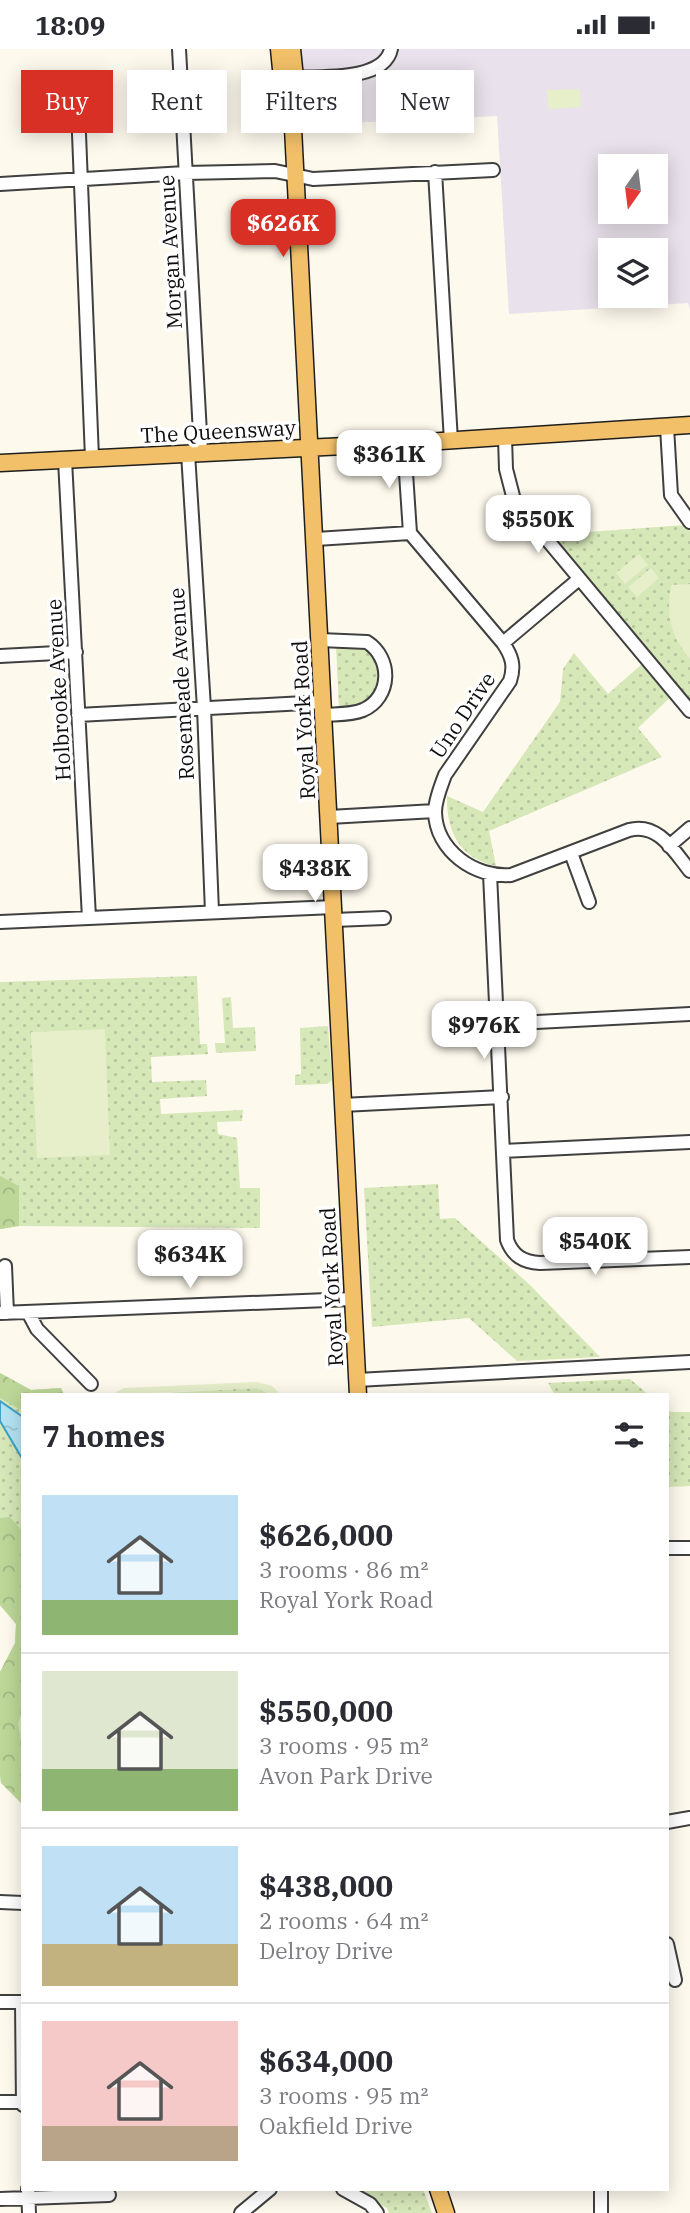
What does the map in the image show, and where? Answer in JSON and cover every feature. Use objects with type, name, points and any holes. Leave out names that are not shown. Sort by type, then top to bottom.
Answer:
[{"type":"main road","name":"Royal York Road","points":[[279,49],[286,70]]},
{"type":"main road","name":"Royal York Road","points":[[290,70],[292,49]]},
{"type":"main road","name":"Royal York Road","points":[[293,133],[357,1387]]},
{"type":"main road","name":"The Queensway","points":[[0,463],[404,443],[690,425]]},
{"type":"main road","points":[[439,2191],[446,2213]]},
{"type":"street","name":"Morgan Avenue","points":[[179,49],[195,453]]},
{"type":"street","points":[[362,73],[373,72],[387,61],[391,49]]},
{"type":"street","points":[[78,133],[92,458]]},
{"type":"street","points":[[0,184],[185,173],[275,171],[313,179],[493,170]]},
{"type":"street","points":[[435,173],[451,440]]},
{"type":"street","points":[[667,427],[671,495],[690,522]]},
{"type":"street","points":[[505,437],[506,469],[514,500],[690,711]]},
{"type":"street","points":[[316,539],[410,533],[404,443]]},
{"type":"street","name":"Rosemeade Avenue","points":[[195,453],[212,912]]},
{"type":"street","name":"Holbrooke Avenue","points":[[65,460],[89,918]]},
{"type":"street","name":"Uno Drive","points":[[410,533],[511,656],[510,681],[445,775],[435,811]]},
{"type":"street","points":[[503,643],[579,579]]},
{"type":"street","points":[[78,715],[204,708],[364,710],[378,699],[386,678],[383,657],[367,642],[320,640]]},
{"type":"street","points":[[0,656],[76,652]]},
{"type":"street","points":[[329,817],[435,811],[441,834],[450,850],[469,866],[491,874],[519,874],[636,828],[652,830],[690,871]]},
{"type":"street","points":[[669,846],[690,828]]},
{"type":"street","points":[[571,853],[589,902]]},
{"type":"street","points":[[491,874],[507,1240],[513,1253],[523,1260],[540,1263],[690,1257]]},
{"type":"street","points":[[0,922],[212,912],[334,913],[384,918]]},
{"type":"street","points":[[498,1024],[690,1014]]},
{"type":"street","points":[[342,1105],[502,1097]]},
{"type":"street","points":[[505,1151],[690,1142]]},
{"type":"street","points":[[5,1266],[4,1313],[352,1299]]},
{"type":"street","points":[[29,1314],[37,1329],[91,1384]]},
{"type":"street","points":[[357,1387],[690,1362]]},
{"type":"street","points":[[669,1548],[690,1548]]},
{"type":"street","points":[[669,1822],[690,1818]]},
{"type":"street","points":[[0,1902],[21,1903]]},
{"type":"street","points":[[669,1962],[671,1980],[690,1980]]},
{"type":"street","points":[[0,2003],[21,2002]]},
{"type":"street","points":[[0,2102],[21,2103]]},
{"type":"street","points":[[241,2213],[268,2191]]},
{"type":"street","points":[[347,2191],[370,2204],[377,2213]]},
{"type":"street","points":[[601,2191],[601,2213]]},
{"type":"street","points":[[28,2194],[29,2213]]},
{"type":"street","points":[[0,2199],[28,2194],[109,2195]]},
{"type":"shaded area","points":[[301,49],[690,49],[690,310],[688,303],[668,304],[668,238],[598,238],[598,308],[607,308],[509,314],[497,116],[474,117],[474,70],[376,70],[376,122],[362,122],[362,70],[302,70]]},
{"type":"green space","points":[[580,89],[581,107],[548,109],[547,90]]},
{"type":"green space","points":[[685,525],[690,531],[690,704],[678,690],[638,728],[662,757],[489,831],[496,866],[473,857],[464,850],[453,832],[447,809],[447,796],[483,812],[560,702],[563,669],[574,653],[608,694],[650,657],[547,535]]},
{"type":"green space","points":[[639,554],[648,565],[625,584],[616,573]]},
{"type":"green space","points":[[651,568],[659,578],[637,597],[628,587]]},
{"type":"green space","points":[[690,584],[690,659],[674,633],[669,606],[671,585]]},
{"type":"green space","points":[[336,645],[363,649],[372,656],[381,670],[376,694],[360,706],[339,709]]},
{"type":"green space","points":[[197,976],[200,1044],[207,1044],[208,1054],[151,1057],[152,1082],[206,1080],[207,1096],[160,1099],[161,1114],[243,1110],[242,1121],[217,1122],[218,1134],[237,1138],[240,1188],[260,1188],[260,1228],[19,1226],[0,1229],[0,982]]},
{"type":"green space","points":[[231,997],[233,1028],[255,1027],[256,1051],[216,1053],[215,1043],[225,1043],[222,998]]},
{"type":"green space","points":[[328,1026],[332,1080],[327,1084],[295,1085],[295,1075],[301,1074],[300,1028]]},
{"type":"green space","points":[[105,1029],[110,1155],[37,1158],[31,1032]]},
{"type":"green space","points":[[0,1176],[19,1186],[19,1226],[0,1229]]},
{"type":"green space","points":[[438,1184],[440,1219],[455,1218],[529,1284],[600,1357],[517,1361],[469,1318],[372,1327],[364,1188]]},
{"type":"green space","points":[[0,1373],[31,1390],[61,1388],[63,1393],[21,1393],[21,1803],[1,1782],[0,1774],[0,1672],[15,1643],[16,1624],[0,1605]]},
{"type":"green space","points":[[0,1373],[31,1390],[61,1388],[63,1393],[21,1393],[21,1410],[0,1398]]},
{"type":"green space","points":[[630,1379],[647,1393],[554,1393],[548,1383]]},
{"type":"green space","points":[[257,1382],[272,1386],[279,1393],[268,1393],[257,1388],[115,1393],[124,1388]]},
{"type":"green space","points":[[257,1388],[268,1393],[162,1393]]},
{"type":"green space","points":[[669,1410],[690,1412],[690,1486],[669,1487]]},
{"type":"green space","points":[[10,1517],[21,1530],[21,1714],[18,1723],[21,1740],[21,1803],[1,1783],[0,1775],[0,1672],[15,1643],[16,1624],[0,1605],[0,1518]]},
{"type":"green space","points":[[356,2191],[424,2191],[432,2213],[389,2213],[387,2208]]},
{"type":"water","points":[[0,1401],[21,1416],[21,1457],[0,1421]]}]
